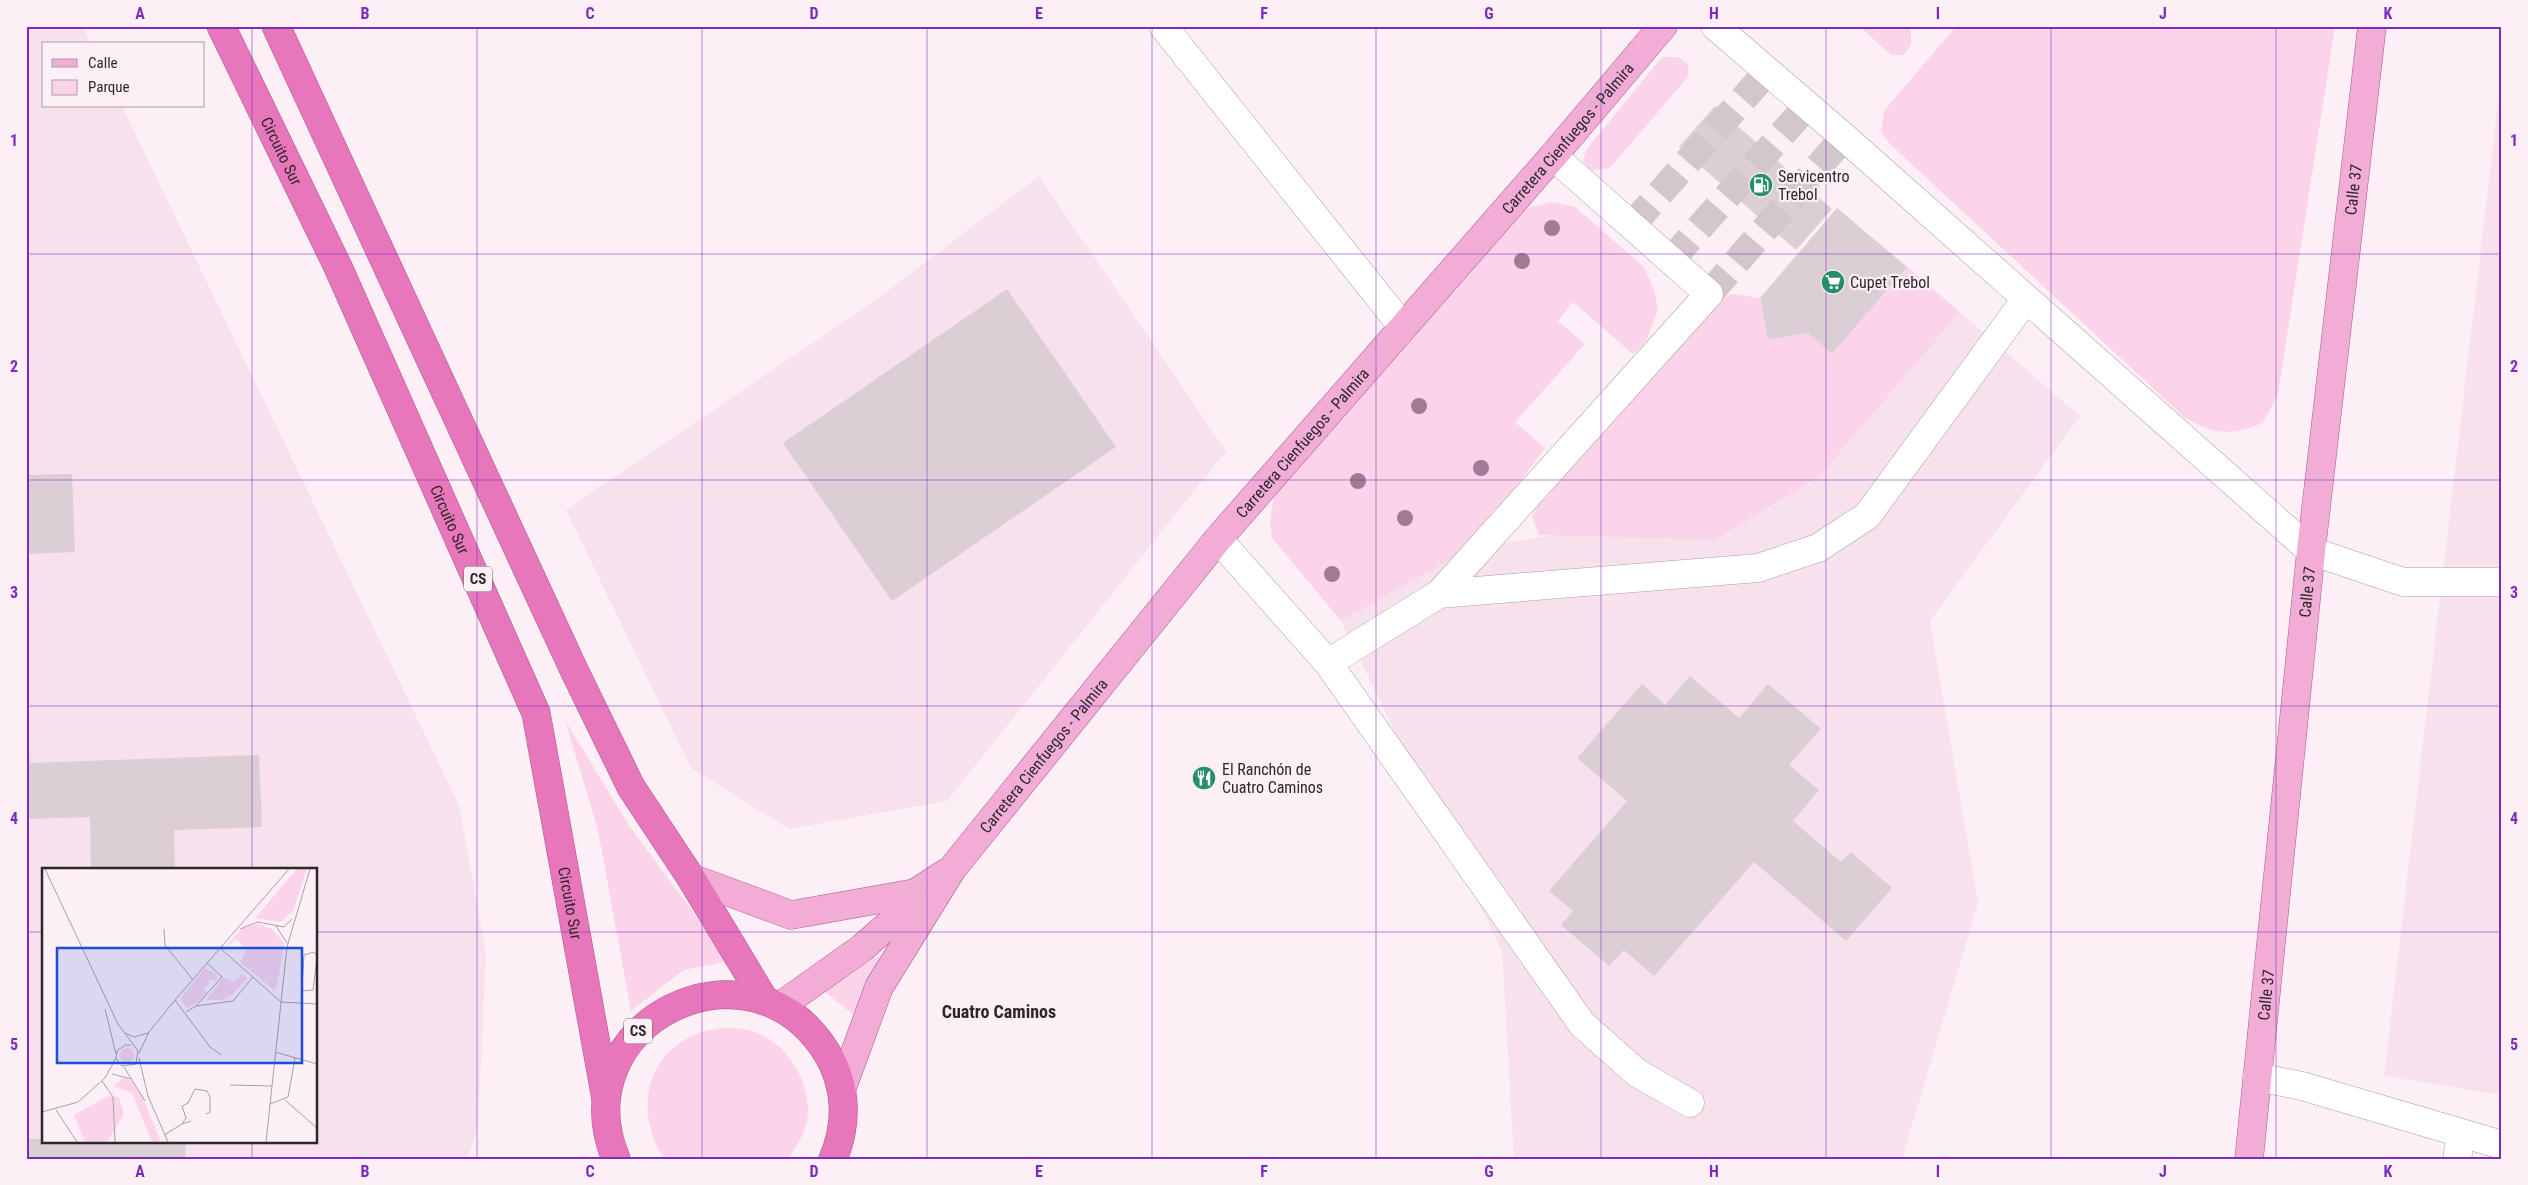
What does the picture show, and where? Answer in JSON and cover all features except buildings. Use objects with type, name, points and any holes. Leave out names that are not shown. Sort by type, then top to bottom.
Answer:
[{"type":"highway","name":"Circuito Sur","points":[[222,26],[338,267],[536,713],[606,1099]]},
{"type":"highway","name":"CS","points":[[276,26],[631,787],[772,1004]]},
{"type":"highway","name":"CS","points":[[608,1153],[606,1099],[616,1065],[634,1034],[662,1012],[694,998],[730,994],[772,1004],[801,1021],[819,1041],[833,1063],[842,1088],[844,1115],[840,1153]]},
{"type":"main road","name":"Carretera Cienfuegos - Palmira","points":[[842,1088],[879,987],[952,869],[1218,539],[1553,156],[1663,26]]},
{"type":"main road","name":"Calle 37","points":[[2249,1159],[2312,551],[2372,26]]},
{"type":"main road","points":[[691,878],[791,915],[915,893],[952,869]]},
{"type":"main road","name":"Carretera Cienfuegos - Palmira","points":[[772,1004],[862,948],[952,869]]},
{"type":"street","points":[[1163,26],[1403,327]]},
{"type":"street","points":[[1715,26],[1854,146],[2312,551],[2403,582],[2502,582]]},
{"type":"street","points":[[1328,663],[1439,594],[1709,294],[1553,156]]},
{"type":"street","points":[[1439,594],[1758,568],[1818,548],[1867,516],[2026,300]]},
{"type":"street","points":[[1218,539],[1328,663],[1582,1024],[1637,1073],[1690,1103]]},
{"type":"street","points":[[2257,1077],[2302,1086],[2459,1146],[2502,1145]]},
{"type":"shaded area","points":[[26,26],[83,26],[90,42],[42,42],[42,108],[123,108],[459,805],[486,954],[478,1126],[467,1159],[26,1159]]},
{"type":"shaded area","points":[[2502,68],[2502,1095],[2384,1076]]},
{"type":"shaded area","points":[[1039,176],[1226,451],[947,801],[789,829],[691,768],[566,510],[873,302]]},
{"type":"shaded area","points":[[1960,312],[2080,416],[1930,621],[1978,903],[1902,1159],[1514,1159],[1502,951],[1341,621],[1470,549],[1555,535],[1715,540],[1819,477]]},
{"type":"green space","points":[[1859,26],[1908,26],[1911,29],[1911,45],[1904,55],[1891,55]]},
{"type":"green space","points":[[1956,26],[2335,26],[2278,394],[2263,423],[2241,430],[2222,432],[2204,427],[2184,417],[1890,144],[1881,132],[1884,111]]},
{"type":"green space","points":[[1662,57],[1678,57],[1688,64],[1688,77],[1610,168],[1591,171],[1583,161],[1586,150]]},
{"type":"green space","points":[[1552,202],[1575,207],[1644,267],[1654,290],[1658,309],[1647,340],[1633,354],[1573,302],[1558,321],[1585,344],[1515,422],[1545,448],[1470,549],[1341,621],[1272,538],[1270,522],[1274,496],[1524,209]]},
{"type":"green space","points":[[1907,267],[1960,312],[1819,477],[1715,540],[1539,535],[1532,517],[1546,489],[1721,298],[1732,294],[1760,298],[1768,340],[1808,333],[1832,354]]},
{"type":"green space","points":[[565,720],[628,824],[729,961],[684,970],[631,1011],[598,830]]},
{"type":"green space","points":[[880,955],[855,1016],[820,988]]},
{"type":"green space","points":[[720,1028],[744,1029],[760,1034],[783,1050],[799,1073],[807,1099],[808,1113],[806,1126],[788,1159],[665,1159],[656,1143],[650,1125],[648,1107],[649,1090],[655,1073],[664,1058],[677,1045],[697,1034]]},
{"type":"tunnel","points":[[1632,225],[1767,72]]},
{"type":"tunnel","points":[[1671,260],[1807,106]]},
{"type":"tunnel","points":[[1709,294],[1844,137]]},
{"type":"place","name":"Servicentro Trebol","points":[[1761,185]]},
{"type":"place","name":"Cupet Trebol","points":[[1833,282]]},
{"type":"place","name":"El Ranchón de Cuatro Caminos","points":[[1204,778]]},
{"type":"district","name":"Cuatro Caminos","points":[[999,1012]]}]
